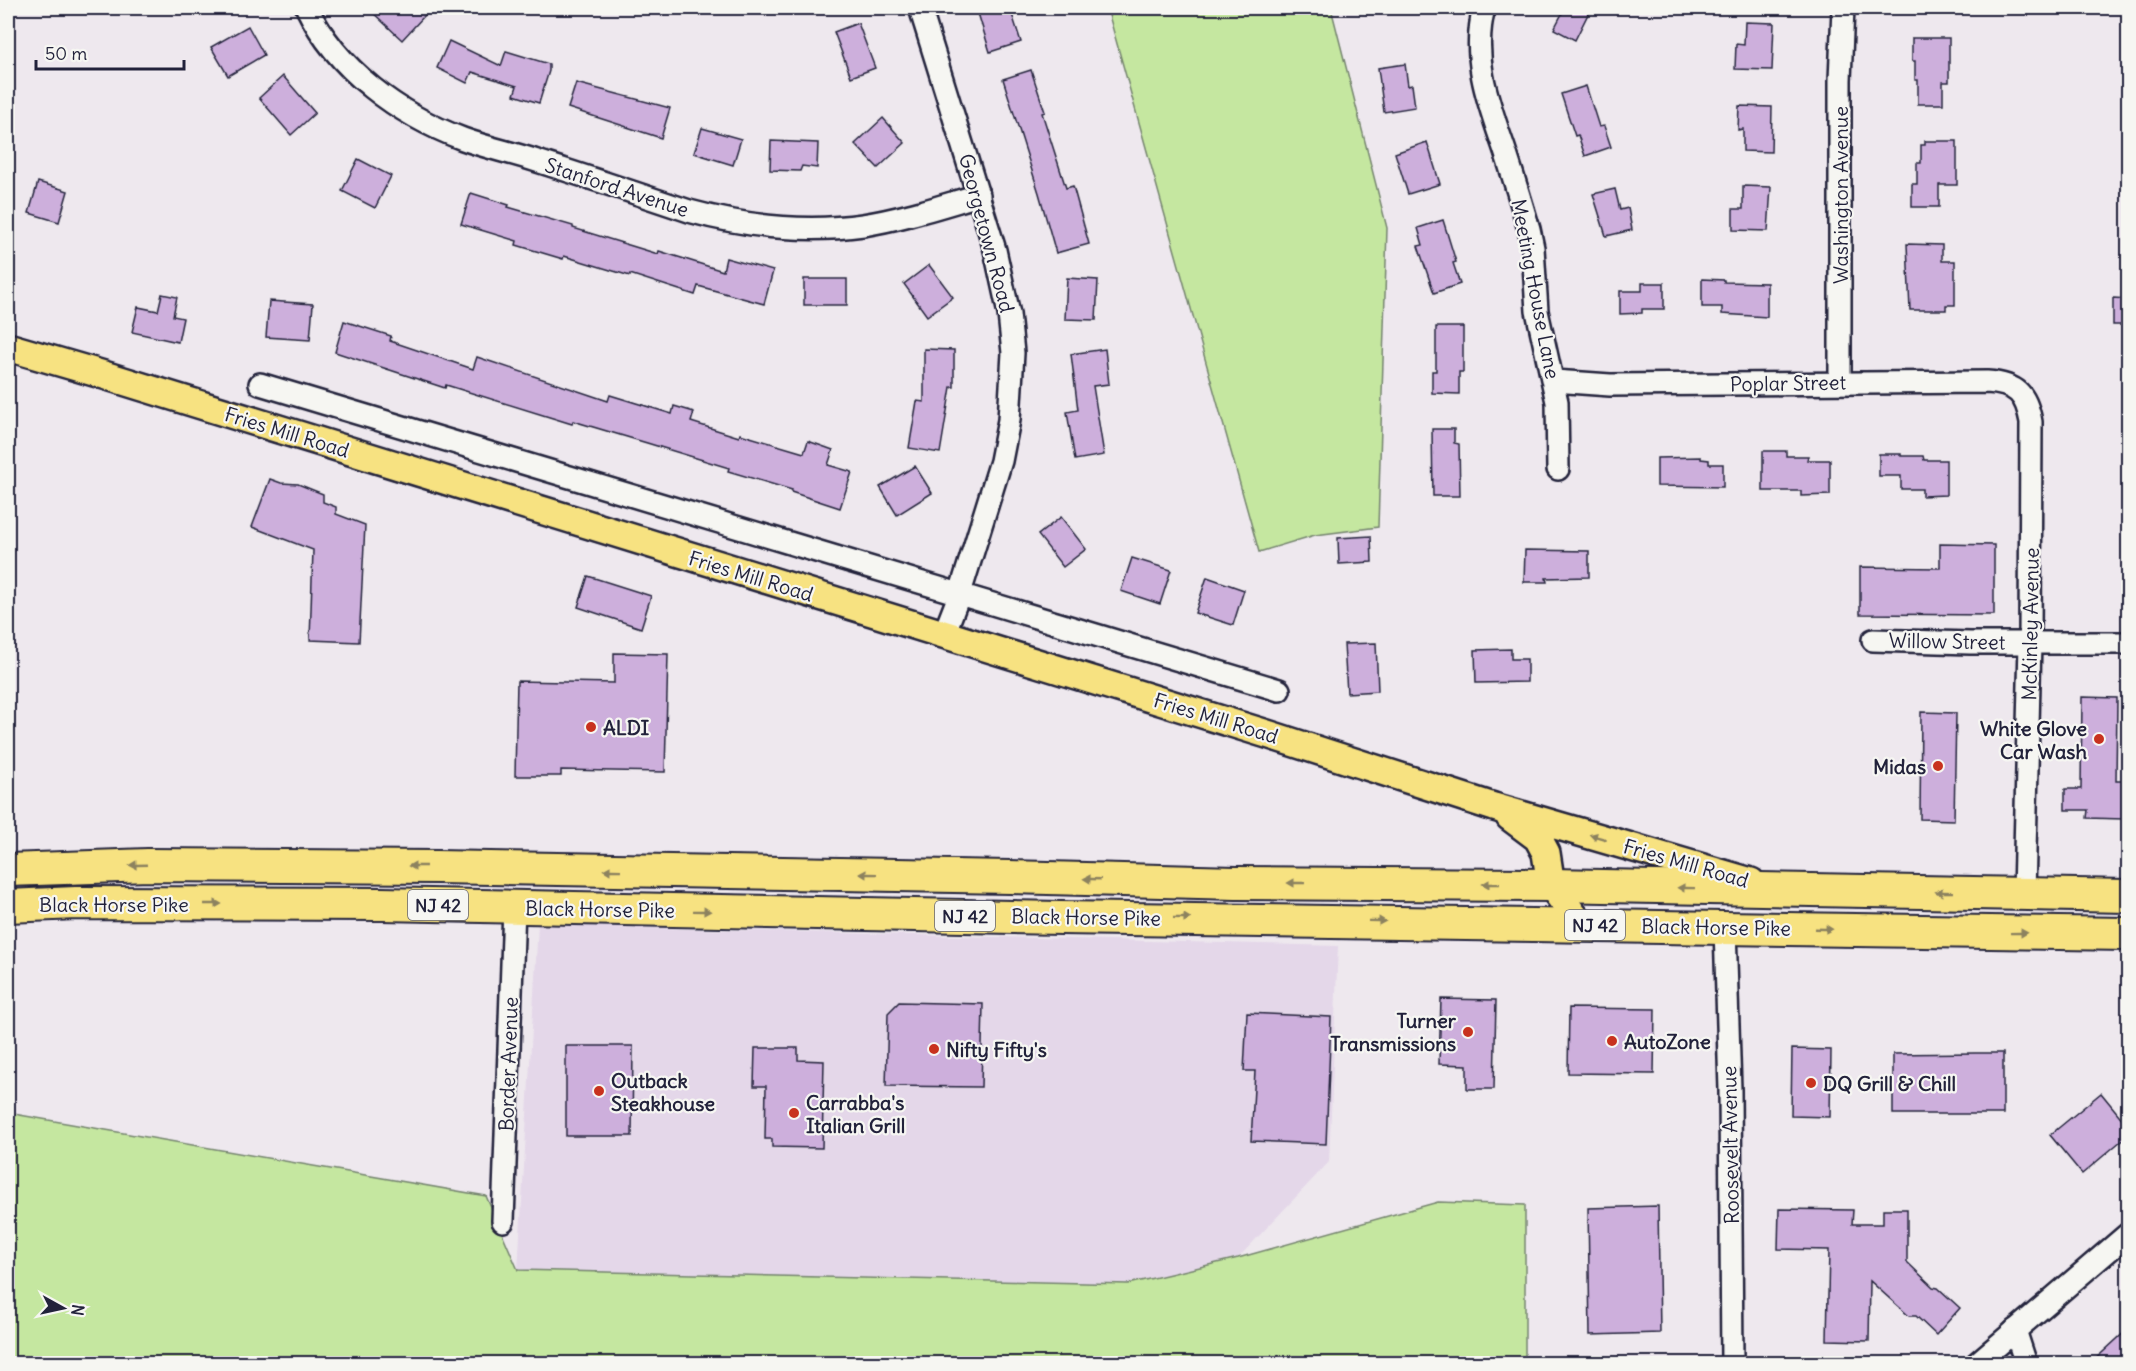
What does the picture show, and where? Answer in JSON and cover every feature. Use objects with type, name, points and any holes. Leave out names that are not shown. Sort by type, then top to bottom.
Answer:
[{"type":"highway","name":"Black Horse Pike","points":[[8,870],[160,865],[437,867],[1236,883],[1551,885],[2128,896]]},
{"type":"highway","points":[[565,908],[655,897],[660,890],[664,872]]},
{"type":"highway","points":[[869,914],[873,904],[898,893],[959,892],[990,888],[1010,877]]},
{"type":"highway","name":"Black Horse Pike","points":[[8,906],[76,903],[514,907],[2128,934]]},
{"type":"main road","name":"Fries Mill Road","points":[[8,347],[944,634],[1494,807],[1775,890]]},
{"type":"main road","name":"Fries Mill Road","points":[[1494,807],[1538,838],[1546,853],[1551,885],[1581,925]]},
{"type":"street","name":"Stanford Avenue","points":[[306,8],[331,46],[352,70],[399,107],[441,130],[689,211],[776,226],[810,229],[837,228],[889,219],[979,195]]},
{"type":"street","name":"Georgetown Road","points":[[920,8],[979,195],[1005,292],[1012,337],[1013,374],[1009,420],[1001,461],[960,593],[944,634]]},
{"type":"street","name":"Meeting House Lane","points":[[1484,8],[1479,41],[1482,79],[1533,248],[1539,320],[1554,381],[1558,422],[1558,469]]},
{"type":"street","name":"Washington Avenue","points":[[1840,382],[1840,80],[1843,8]]},
{"type":"street","name":"Poplar Street","points":[[1554,381],[1610,385],[1987,382],[2011,387],[2020,393]]},
{"type":"street","name":"Fries Mill Road","points":[[260,384],[1279,690]]},
{"type":"street","name":"McKinley Avenue","points":[[2020,393],[2028,405],[2031,422],[2030,642],[2024,894]]},
{"type":"street","name":"Willow Street","points":[[1873,640],[1970,643],[2128,643]]},
{"type":"street","name":"Border Avenue","points":[[503,1221],[514,907]]},
{"type":"street","name":"Roosevelt Avenue","points":[[1725,928],[1730,1090],[1732,1364]]},
{"type":"street","points":[[1976,1364],[2128,1234]]},
{"type":"street","points":[[2015,1330],[2026,1364]]},
{"type":"shaded area","points":[[538,925],[1338,946],[1329,1162],[1238,1258],[1128,1284],[518,1270]]},
{"type":"green space","points":[[1107,8],[1331,8],[1387,228],[1378,527],[1315,535],[1259,552]]},
{"type":"green space","points":[[8,1113],[486,1196],[518,1270],[1128,1284],[1238,1258],[1438,1202],[1525,1205],[1525,1363],[8,1363]]},
{"type":"building","points":[[368,8],[418,8],[425,15],[402,40]]},
{"type":"building","points":[[997,8],[1010,8],[1021,42],[990,52],[978,13]]},
{"type":"building","points":[[1565,8],[1591,8],[1575,40],[1554,29]]},
{"type":"building","points":[[1745,22],[1774,23],[1772,70],[1735,69],[1736,44],[1744,45]]},
{"type":"building","points":[[858,23],[875,68],[851,77],[834,32]]},
{"type":"building","points":[[248,26],[264,55],[228,76],[211,47]]},
{"type":"building","points":[[1912,38],[1949,38],[1949,82],[1943,82],[1943,104],[1918,104],[1918,80],[1915,80],[1915,61],[1912,61]]},
{"type":"building","points":[[449,41],[501,66],[506,51],[549,64],[539,103],[514,95],[517,86],[472,72],[467,83],[437,68]]},
{"type":"building","points":[[1405,64],[1408,86],[1412,85],[1415,107],[1384,112],[1378,68]]},
{"type":"building","points":[[1031,70],[1066,188],[1073,186],[1089,244],[1056,253],[1003,79]]},
{"type":"building","points":[[283,76],[315,113],[291,135],[259,98]]},
{"type":"building","points":[[576,83],[670,108],[661,138],[568,108]]},
{"type":"building","points":[[1586,86],[1599,127],[1604,126],[1611,147],[1585,156],[1578,135],[1575,136],[1561,94]]},
{"type":"building","points":[[1739,106],[1772,107],[1771,152],[1743,151],[1743,129],[1738,130]]},
{"type":"building","points":[[883,118],[905,143],[878,168],[855,144]]},
{"type":"building","points":[[702,128],[741,139],[733,165],[694,153]]},
{"type":"building","points":[[771,141],[818,143],[817,168],[802,166],[800,171],[770,170]]},
{"type":"building","points":[[1925,141],[1957,141],[1957,185],[1939,185],[1939,207],[1912,207],[1912,184],[1917,184],[1917,163],[1921,163],[1921,145],[1925,145]]},
{"type":"building","points":[[1427,142],[1440,184],[1408,194],[1395,153]]},
{"type":"building","points":[[358,159],[391,176],[375,208],[342,191]]},
{"type":"building","points":[[38,182],[68,191],[59,222],[29,213]]},
{"type":"building","points":[[1743,186],[1771,187],[1768,231],[1733,230],[1733,209],[1743,209]]},
{"type":"building","points":[[1615,189],[1620,210],[1628,208],[1632,230],[1606,236],[1593,194]]},
{"type":"building","points":[[471,193],[509,205],[508,207],[573,226],[573,228],[723,271],[726,258],[773,271],[764,304],[698,286],[695,295],[630,274],[630,276],[564,256],[563,259],[516,245],[517,241],[461,224]]},
{"type":"building","points":[[1443,220],[1460,284],[1434,293],[1418,246],[1423,245],[1418,228]]},
{"type":"building","points":[[1907,244],[1942,245],[1942,261],[1955,261],[1955,305],[1946,305],[1946,310],[1910,310]]},
{"type":"building","points":[[929,265],[953,297],[927,316],[904,284]]},
{"type":"building","points":[[1067,278],[1098,280],[1096,320],[1065,319]]},
{"type":"building","points":[[804,279],[847,279],[847,305],[804,305]]},
{"type":"building","points":[[1702,279],[1767,283],[1767,317],[1722,314],[1722,307],[1702,307]]},
{"type":"building","points":[[1642,283],[1664,283],[1664,309],[1642,309],[1642,313],[1620,314],[1620,291],[1642,291]]},
{"type":"building","points":[[162,294],[177,297],[173,316],[183,318],[178,342],[132,332],[138,307],[158,311]]},
{"type":"building","points":[[2113,298],[2128,299],[2128,325],[2113,325]]},
{"type":"building","points":[[269,301],[313,304],[310,340],[266,337]]},
{"type":"building","points":[[344,321],[391,336],[390,341],[473,369],[477,357],[608,401],[610,395],[672,414],[674,406],[694,412],[691,422],[739,437],[740,434],[804,453],[808,441],[833,450],[828,465],[852,472],[840,508],[791,492],[792,490],[728,471],[729,468],[573,421],[572,424],[446,385],[445,388],[335,352]]},
{"type":"building","points":[[1436,327],[1463,327],[1463,372],[1459,372],[1459,394],[1432,393],[1432,371],[1436,371]]},
{"type":"building","points":[[924,349],[954,350],[954,387],[951,387],[940,453],[909,448],[917,401],[924,402]]},
{"type":"building","points":[[1105,349],[1109,384],[1093,386],[1104,455],[1075,460],[1067,412],[1078,410],[1071,354]]},
{"type":"building","points":[[1432,429],[1454,429],[1454,443],[1459,444],[1460,496],[1433,496]]},
{"type":"building","points":[[1763,451],[1786,451],[1786,456],[1808,456],[1807,460],[1830,460],[1830,495],[1801,496],[1801,491],[1763,491]]},
{"type":"building","points":[[1879,454],[1923,456],[1924,460],[1946,460],[1946,495],[1922,496],[1922,489],[1901,489],[1901,476],[1879,476]]},
{"type":"building","points":[[1701,457],[1701,459],[1709,460],[1709,464],[1723,464],[1723,487],[1657,486],[1657,458]]},
{"type":"building","points":[[915,466],[932,493],[897,515],[880,487]]},
{"type":"building","points":[[270,479],[281,483],[298,484],[323,494],[323,502],[336,507],[336,514],[365,525],[359,642],[310,640],[313,550],[252,527]]},
{"type":"building","points":[[1061,517],[1086,549],[1063,567],[1038,535]]},
{"type":"building","points":[[1371,536],[1372,562],[1339,564],[1338,538]]},
{"type":"building","points":[[1940,544],[1994,545],[1994,615],[1860,614],[1860,567],[1940,568]]},
{"type":"building","points":[[1525,550],[1589,551],[1589,577],[1546,578],[1547,582],[1524,582]]},
{"type":"building","points":[[1132,558],[1171,570],[1160,604],[1121,591]]},
{"type":"building","points":[[588,576],[651,596],[641,628],[578,607]]},
{"type":"building","points":[[1207,577],[1244,590],[1233,625],[1195,613]]},
{"type":"building","points":[[1376,643],[1378,691],[1347,693],[1344,644]]},
{"type":"building","points":[[1511,649],[1511,659],[1527,659],[1527,682],[1476,683],[1475,650]]},
{"type":"building","name":"ALDI","points":[[614,653],[668,654],[665,772],[561,770],[561,776],[515,776],[517,681],[614,683]]},
{"type":"building","name":"White Glove Car Wash","points":[[2082,697],[2117,698],[2116,781],[2125,781],[2124,819],[2087,818],[2088,810],[2065,810],[2065,789],[2081,789]]},
{"type":"building","name":"Midas","points":[[1921,712],[1956,713],[1954,820],[1920,819]]},
{"type":"building","name":"Turner Transmissions","points":[[1441,999],[1496,1000],[1494,1089],[1467,1089],[1467,1065],[1439,1064]]},
{"type":"building","name":"Nifty Fifty's","points":[[899,1002],[983,1004],[981,1087],[886,1086],[888,1013]]},
{"type":"building","name":"AutoZone","points":[[1569,1008],[1655,1009],[1654,1074],[1568,1073]]},
{"type":"building","points":[[1247,1013],[1331,1017],[1326,1144],[1251,1141],[1255,1071],[1244,1071]]},
{"type":"building","name":"Outback Steakhouse","points":[[566,1046],[633,1046],[632,1136],[566,1136]]},
{"type":"building","name":"Carrabba's Italian Grill","points":[[755,1048],[798,1048],[798,1060],[824,1061],[822,1148],[772,1147],[772,1139],[765,1139],[766,1086],[754,1086]]},
{"type":"building","name":"DQ Grill & Chill","points":[[1792,1049],[1831,1050],[1830,1117],[1791,1116]]},
{"type":"building","points":[[2003,1053],[2003,1114],[1893,1114],[1893,1054]]},
{"type":"building","points":[[2101,1093],[2128,1126],[2128,1135],[2082,1174],[2050,1135]]},
{"type":"building","points":[[1658,1206],[1660,1333],[1590,1335],[1588,1208]]},
{"type":"building","points":[[1779,1209],[1853,1210],[1852,1224],[1883,1224],[1883,1209],[1907,1209],[1907,1262],[1933,1287],[1938,1288],[1960,1308],[1936,1335],[1916,1316],[1909,1316],[1870,1281],[1869,1341],[1827,1340],[1829,1250],[1778,1249]]},
{"type":"building","points":[[2128,1329],[2128,1364],[2090,1364]]},
{"type":"place","name":"ALDI","points":[[591,727]]},
{"type":"place","name":"White Glove Car Wash","points":[[2099,739]]},
{"type":"place","name":"Midas","points":[[1938,766]]},
{"type":"place","name":"Turner Transmissions","points":[[1468,1032]]},
{"type":"place","name":"AutoZone","points":[[1612,1041]]},
{"type":"place","name":"Nifty Fifty's","points":[[934,1049]]},
{"type":"place","name":"DQ Grill & Chill","points":[[1811,1083]]},
{"type":"place","name":"Outback Steakhouse","points":[[599,1091]]},
{"type":"place","name":"Carrabba's Italian Grill","points":[[794,1113]]}]
